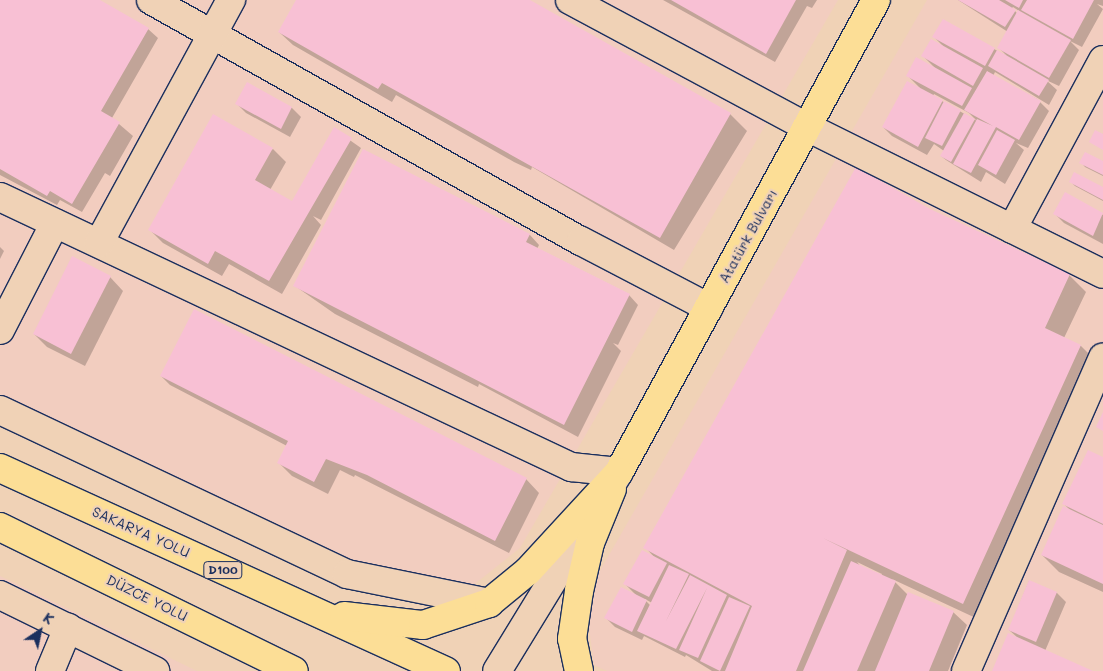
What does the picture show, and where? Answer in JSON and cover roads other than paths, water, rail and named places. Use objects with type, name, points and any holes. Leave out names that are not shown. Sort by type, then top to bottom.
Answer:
[{"type":"main road","name":"Atatürk Bulvarı","points":[[619,472],[876,0]]},
{"type":"main road","name":"SAKARYA YOLU","points":[[0,468],[446,671]]},
{"type":"main road","points":[[318,613],[422,625],[489,603],[528,571],[619,472]]},
{"type":"main road","points":[[579,671],[572,639],[578,591],[590,543],[619,472]]},
{"type":"main road","name":"DÜZCE YOLU","points":[[0,527],[294,671]]},
{"type":"main road","points":[[142,596],[258,671]]},
{"type":"street","points":[[151,0],[581,241],[709,308]]},
{"type":"street","points":[[99,243],[210,34],[231,0]]},
{"type":"street","points":[[570,0],[808,127],[1103,274]]},
{"type":"street","points":[[1012,229],[1103,60]]},
{"type":"street","points":[[0,197],[572,467],[619,472],[497,671]]},
{"type":"street","points":[[0,330],[56,223]]},
{"type":"street","points":[[966,671],[1103,358]]},
{"type":"street","points":[[0,410],[346,574],[489,603]]},
{"type":"street","points":[[0,595],[155,671]]},
{"type":"street","points":[[50,671],[68,628]]}]
